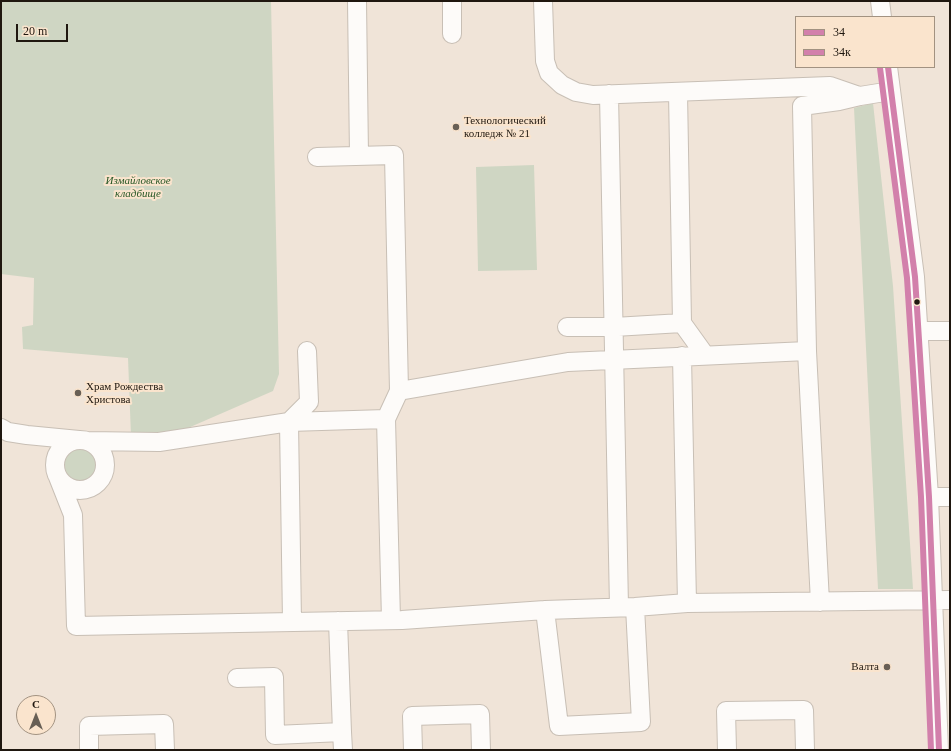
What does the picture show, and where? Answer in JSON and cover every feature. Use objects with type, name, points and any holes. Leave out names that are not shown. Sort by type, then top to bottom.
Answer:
[{"type":"street","points":[[357,1],[359,156]]},
{"type":"street","points":[[452,1],[452,34]]},
{"type":"street","points":[[543,1],[545,61],[550,73],[562,85],[576,92],[609,94],[830,86],[860,96]]},
{"type":"street","points":[[880,1],[882,16]]},
{"type":"street","points":[[888,68],[915,277],[929,497],[942,600],[944,698],[939,750]]},
{"type":"street","points":[[820,602],[807,351],[802,106],[891,91]]},
{"type":"street","points":[[678,92],[682,323],[705,355]]},
{"type":"street","points":[[545,610],[559,726],[640,722],[627,607],[614,360],[609,94]]},
{"type":"street","points":[[317,157],[394,156],[399,391],[386,419],[391,620]]},
{"type":"street","points":[[567,327],[682,323]]},
{"type":"street","points":[[918,331],[950,332]]},
{"type":"street","points":[[292,622],[289,422],[309,402],[307,351]]},
{"type":"street","points":[[399,391],[568,362],[807,351]]},
{"type":"street","points":[[682,356],[687,603]]},
{"type":"street","points":[[1,428],[8,432],[31,431],[83,440],[158,442],[289,422],[386,419]]},
{"type":"street","points":[[31,431],[50,448],[56,471],[74,515],[76,626],[391,620],[687,603],[942,600]]},
{"type":"street","points":[[94,486],[84,490],[74,489],[64,485],[56,471],[56,457],[60,450],[72,441],[83,440],[97,446],[104,456],[105,467]]},
{"type":"street","points":[[74,515],[94,486],[102,478],[109,452],[115,442]]},
{"type":"street","points":[[929,497],[950,497]]},
{"type":"street","points":[[338,621],[343,750]]},
{"type":"street","points":[[237,678],[274,677],[275,735],[342,732]]},
{"type":"street","points":[[727,750],[726,711],[804,710],[805,750]]},
{"type":"street","points":[[413,750],[412,716],[480,714],[481,750]]},
{"type":"street","points":[[89,750],[89,726],[164,724],[165,750]]},
{"type":"green space","name":"Измайловское кладбище","points":[[1,1],[271,1],[279,374],[273,391],[165,438],[131,436],[128,358],[23,349],[22,327],[33,325],[34,278],[1,274]]},
{"type":"green space","points":[[873,103],[893,286],[913,589],[878,589],[854,108]]},
{"type":"green space","points":[[534,165],[537,270],[478,271],[476,167]]},
{"type":"green space","points":[[80,447],[90,450],[95,455],[98,465],[95,475],[90,480],[80,483],[70,480],[65,475],[62,465],[65,455],[70,450]]},
{"type":"transit line","name":"34к","points":[[880,68],[907,278],[921,497],[931,750]]},
{"type":"transit line","name":"34","points":[[888,68],[915,277],[929,497],[939,750]]},
{"type":"place","name":"Технологический колледж № 21","points":[[456,127]]},
{"type":"place","name":"Храм Рождества Христова","points":[[78,393]]},
{"type":"place","name":"Валта","points":[[887,667]]}]
